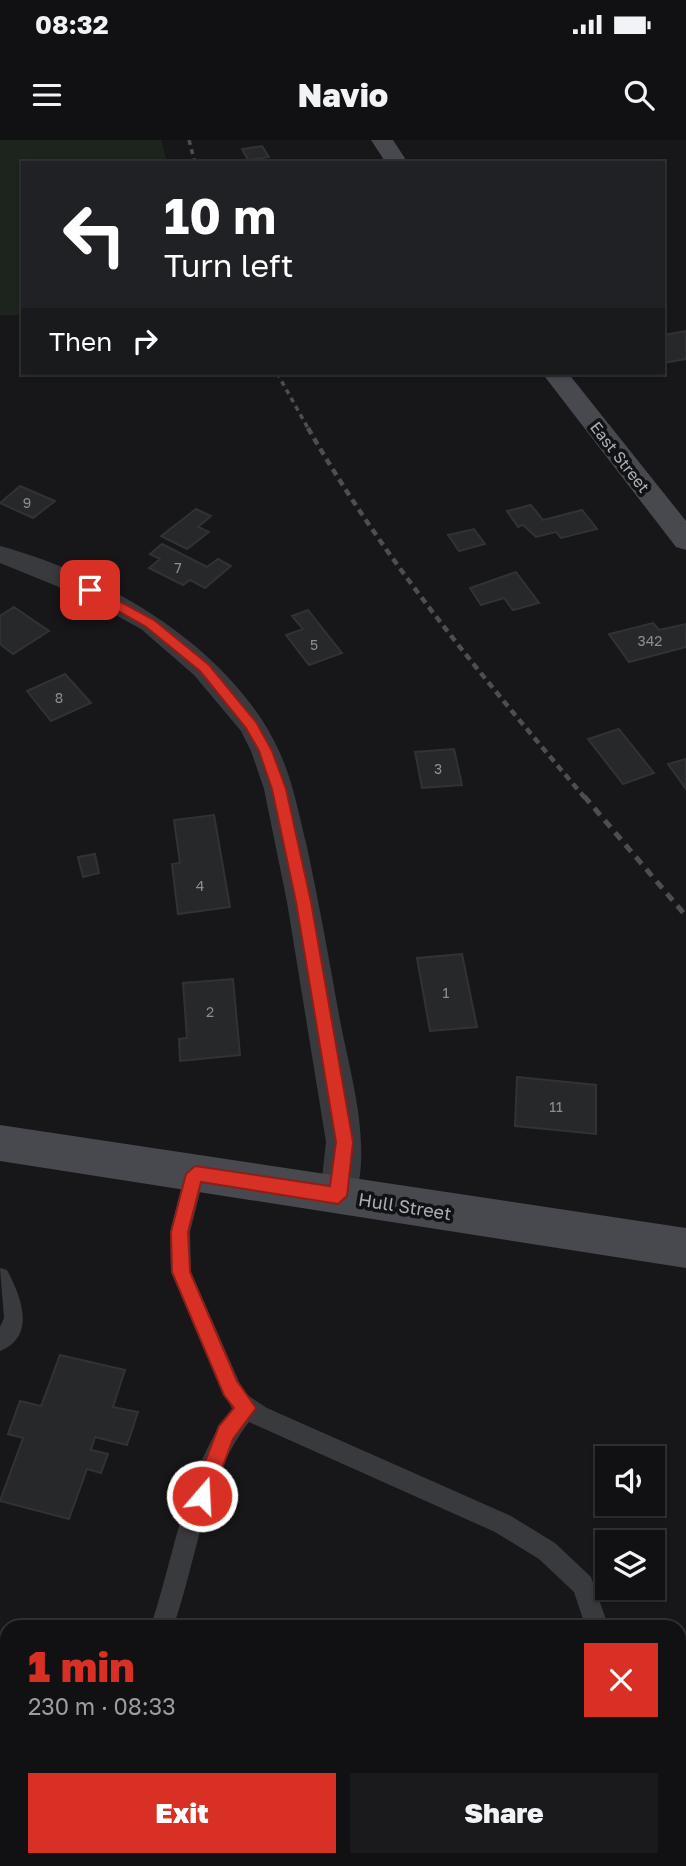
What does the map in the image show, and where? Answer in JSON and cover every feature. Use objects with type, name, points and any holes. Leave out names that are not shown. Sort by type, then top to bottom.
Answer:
[{"type":"main road","points":[[382,140],[396,161]]},
{"type":"main road","name":"East Street","points":[[557,375],[686,541]]},
{"type":"main road","name":"Hull Street","points":[[0,1143],[686,1248]]},
{"type":"street","points":[[0,554],[90,590],[150,623],[204,668],[251,726],[265,751],[279,789],[303,902],[344,1142],[338,1196]]},
{"type":"lane","points":[[195,1174],[180,1232],[181,1272],[230,1388],[246,1408],[503,1524],[547,1551],[583,1585],[595,1620]]},
{"type":"lane","points":[[0,1276],[15,1313],[13,1325],[0,1341]]},
{"type":"lane","points":[[163,1620],[209,1473],[226,1433],[246,1408]]},
{"type":"shaded area","points":[[0,140],[161,140],[166,161],[21,161],[21,315],[0,315]]},
{"type":"building","points":[[262,146],[269,157],[248,160],[242,149]]},
{"type":"building","points":[[686,331],[686,359],[665,363],[665,335]]},
{"type":"building","points":[[20,486],[55,501],[33,518],[0,503]]},
{"type":"building","points":[[531,505],[543,520],[582,510],[597,529],[561,538],[556,532],[536,537],[523,525],[518,527],[507,511]]},
{"type":"building","points":[[196,509],[211,516],[198,527],[209,532],[187,549],[161,536]]},
{"type":"building","points":[[474,529],[485,544],[459,551],[448,535]]},
{"type":"building","points":[[162,544],[207,567],[218,559],[231,566],[205,588],[190,580],[183,585],[149,568],[160,559],[150,554]]},
{"type":"building","points":[[516,572],[539,603],[513,610],[504,598],[481,605],[470,588]]},
{"type":"building","points":[[14,607],[49,631],[13,654],[0,644],[0,616]]},
{"type":"building","points":[[308,610],[342,653],[309,665],[286,635],[303,629],[292,616]]},
{"type":"building","points":[[653,623],[659,630],[686,624],[686,647],[629,662],[609,634]]},
{"type":"building","points":[[65,674],[91,703],[51,721],[27,691]]},
{"type":"building","points":[[619,729],[654,773],[623,784],[588,739]]},
{"type":"building","points":[[454,749],[462,785],[422,788],[415,752]]},
{"type":"building","points":[[686,759],[686,789],[668,764]]},
{"type":"building","points":[[214,815],[230,907],[178,914],[172,864],[180,863],[174,820]]},
{"type":"building","points":[[95,854],[99,873],[83,877],[78,857]]},
{"type":"building","points":[[462,954],[477,1027],[430,1031],[417,958]]},
{"type":"building","points":[[233,979],[240,1055],[180,1061],[179,1039],[187,1038],[183,983]]},
{"type":"building","points":[[517,1077],[596,1085],[596,1134],[515,1126]]},
{"type":"building","points":[[60,1355],[125,1370],[113,1407],[138,1412],[127,1445],[95,1437],[91,1450],[108,1454],[101,1473],[87,1469],[69,1519],[0,1501],[23,1438],[8,1434],[20,1401],[41,1406]]},
{"type":"railway","points":[[189,140],[194,161]]},
{"type":"railway","points":[[278,375],[309,430]]},
{"type":"railway","points":[[308,428],[338,478],[403,573],[474,665],[585,798]]},
{"type":"railway","points":[[584,796],[686,916]]},
{"type":"route","points":[[90,590],[150,623],[178,644],[228,694],[265,751],[279,789],[303,902],[344,1142],[338,1196],[195,1174],[180,1232],[181,1272],[230,1388],[246,1408],[226,1433],[202,1496]]}]
